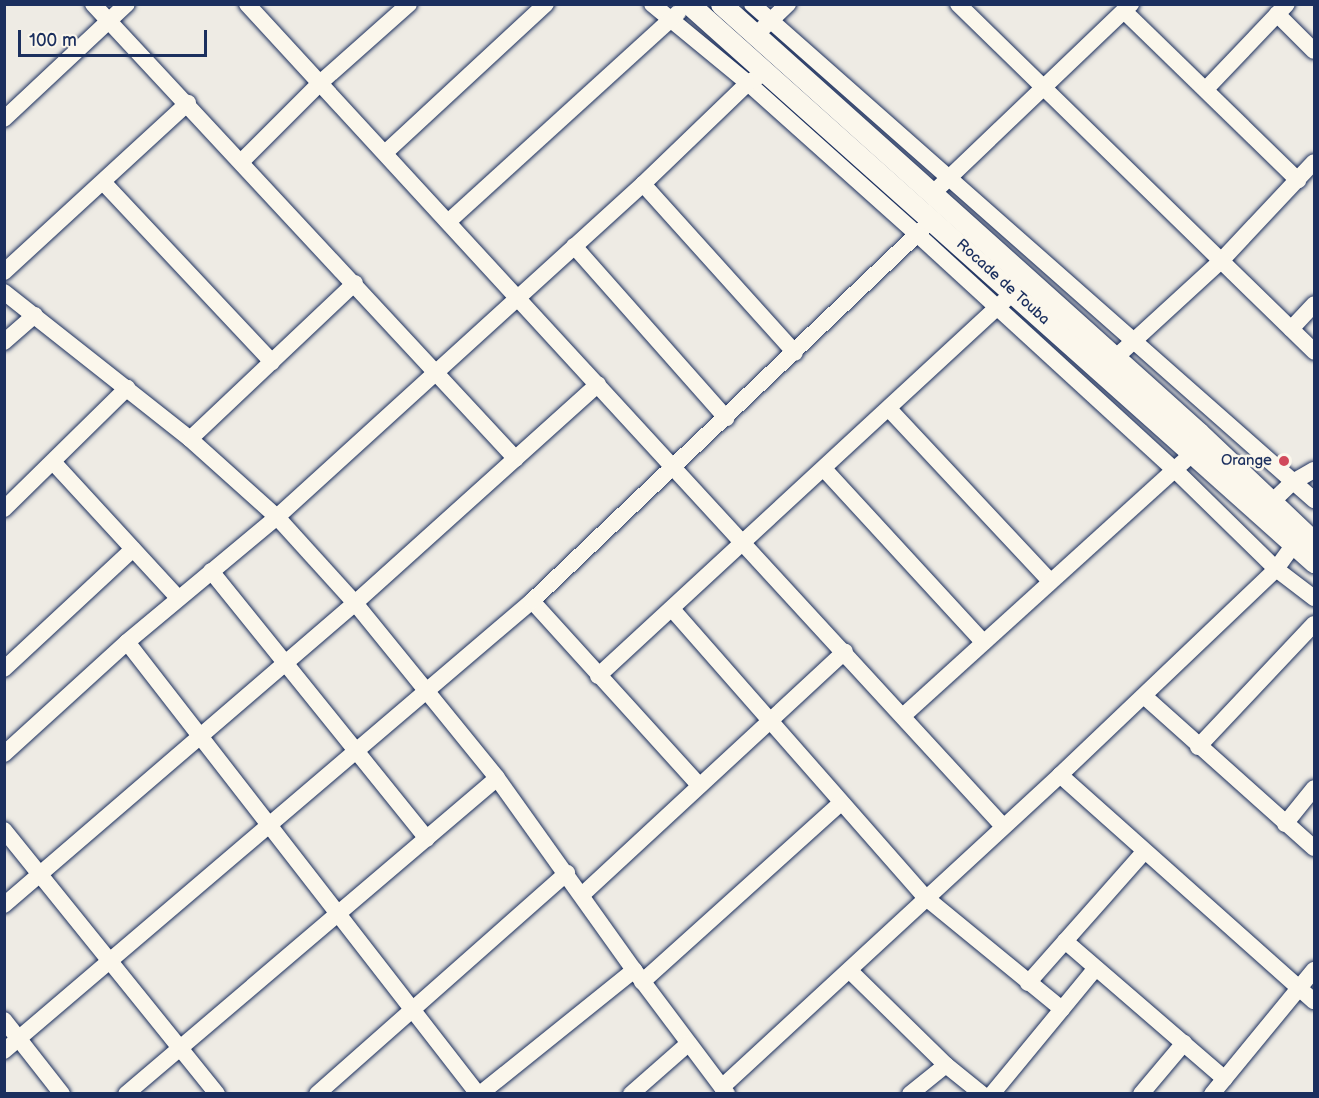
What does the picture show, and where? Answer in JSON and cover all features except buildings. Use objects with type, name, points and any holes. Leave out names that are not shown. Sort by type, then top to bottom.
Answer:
[{"type":"main road","name":"Rocade de Touba","points":[[689,4],[756,78],[924,226],[1013,291],[1194,452],[1304,543]]},
{"type":"main road","name":"Rocade de Touba","points":[[721,4],[763,28],[931,195],[1273,501],[1304,543],[1314,562]]},
{"type":"street","points":[[93,4],[242,161],[516,459]]},
{"type":"street","points":[[4,119],[127,4]]},
{"type":"street","points":[[247,4],[904,715],[1003,826]]},
{"type":"street","points":[[386,152],[546,4]]},
{"type":"street","points":[[4,754],[127,642],[277,517],[756,78],[670,20],[652,4]]},
{"type":"street","points":[[448,222],[689,4]]},
{"type":"street","points":[[752,4],[763,28],[952,178],[1314,500]]},
{"type":"street","points":[[763,28],[788,4]]},
{"type":"street","points":[[958,4],[1314,352]]},
{"type":"street","points":[[242,161],[320,83],[407,5]]},
{"type":"street","points":[[931,195],[1046,90],[1128,8],[1298,180]]},
{"type":"street","points":[[1206,89],[1282,10],[1314,51]]},
{"type":"street","points":[[4,272],[188,103]]},
{"type":"street","points":[[1114,359],[1132,340],[1220,262],[1314,162]]},
{"type":"street","points":[[103,182],[272,362]]},
{"type":"street","points":[[643,184],[795,353]]},
{"type":"street","points":[[4,1051],[110,964],[269,823],[532,601],[676,468],[924,226],[997,308],[1175,470],[1276,569],[1314,598]]},
{"type":"street","points":[[574,246],[726,418]]},
{"type":"street","points":[[190,439],[355,283]]},
{"type":"street","points":[[598,676],[825,470],[1013,291]]},
{"type":"street","points":[[4,292],[190,439],[277,517],[355,603],[497,778],[583,894],[638,976],[725,1090],[925,897],[1060,775],[1304,543]]},
{"type":"street","points":[[1291,329],[1314,304]]},
{"type":"street","points":[[4,342],[35,315]]},
{"type":"street","points":[[4,905],[355,603],[598,384]]},
{"type":"street","points":[[4,509],[54,464],[127,388]]},
{"type":"street","points":[[889,409],[1050,581]]},
{"type":"street","points":[[904,715],[1194,452]]},
{"type":"street","points":[[54,464],[178,598]]},
{"type":"street","points":[[825,470],[983,642]]},
{"type":"street","points":[[1273,501],[1293,482],[1314,470]]},
{"type":"street","points":[[4,669],[133,549]]},
{"type":"street","points":[[211,571],[427,839]]},
{"type":"street","points":[[532,601],[698,784]]},
{"type":"street","points":[[672,609],[840,803],[925,897],[1062,1009]]},
{"type":"street","points":[[1198,747],[1314,624]]},
{"type":"street","points":[[127,642],[342,913],[479,1094],[638,976],[840,803]]},
{"type":"street","points":[[583,894],[698,784],[845,651]]},
{"type":"street","points":[[1144,696],[1198,747],[1314,848]]},
{"type":"street","points":[[1060,775],[1314,1001]]},
{"type":"street","points":[[126,1094],[342,913],[497,778]]},
{"type":"street","points":[[1286,824],[1314,788]]},
{"type":"street","points":[[4,830],[217,1094]]},
{"type":"street","points":[[1028,982],[1144,852]]},
{"type":"street","points":[[317,1094],[567,873]]},
{"type":"street","points":[[1065,941],[1225,1079]]},
{"type":"street","points":[[992,1094],[1096,968]]},
{"type":"street","points":[[1212,1094],[1314,970]]},
{"type":"street","points":[[850,971],[946,1065],[982,1094]]},
{"type":"street","points":[[4,1020],[62,1094]]},
{"type":"street","points":[[1142,1094],[1184,1043]]},
{"type":"street","points":[[631,1094],[688,1044]]},
{"type":"street","points":[[910,1094],[946,1065]]},
{"type":"place","name":"Orange","points":[[1284,461]]}]
